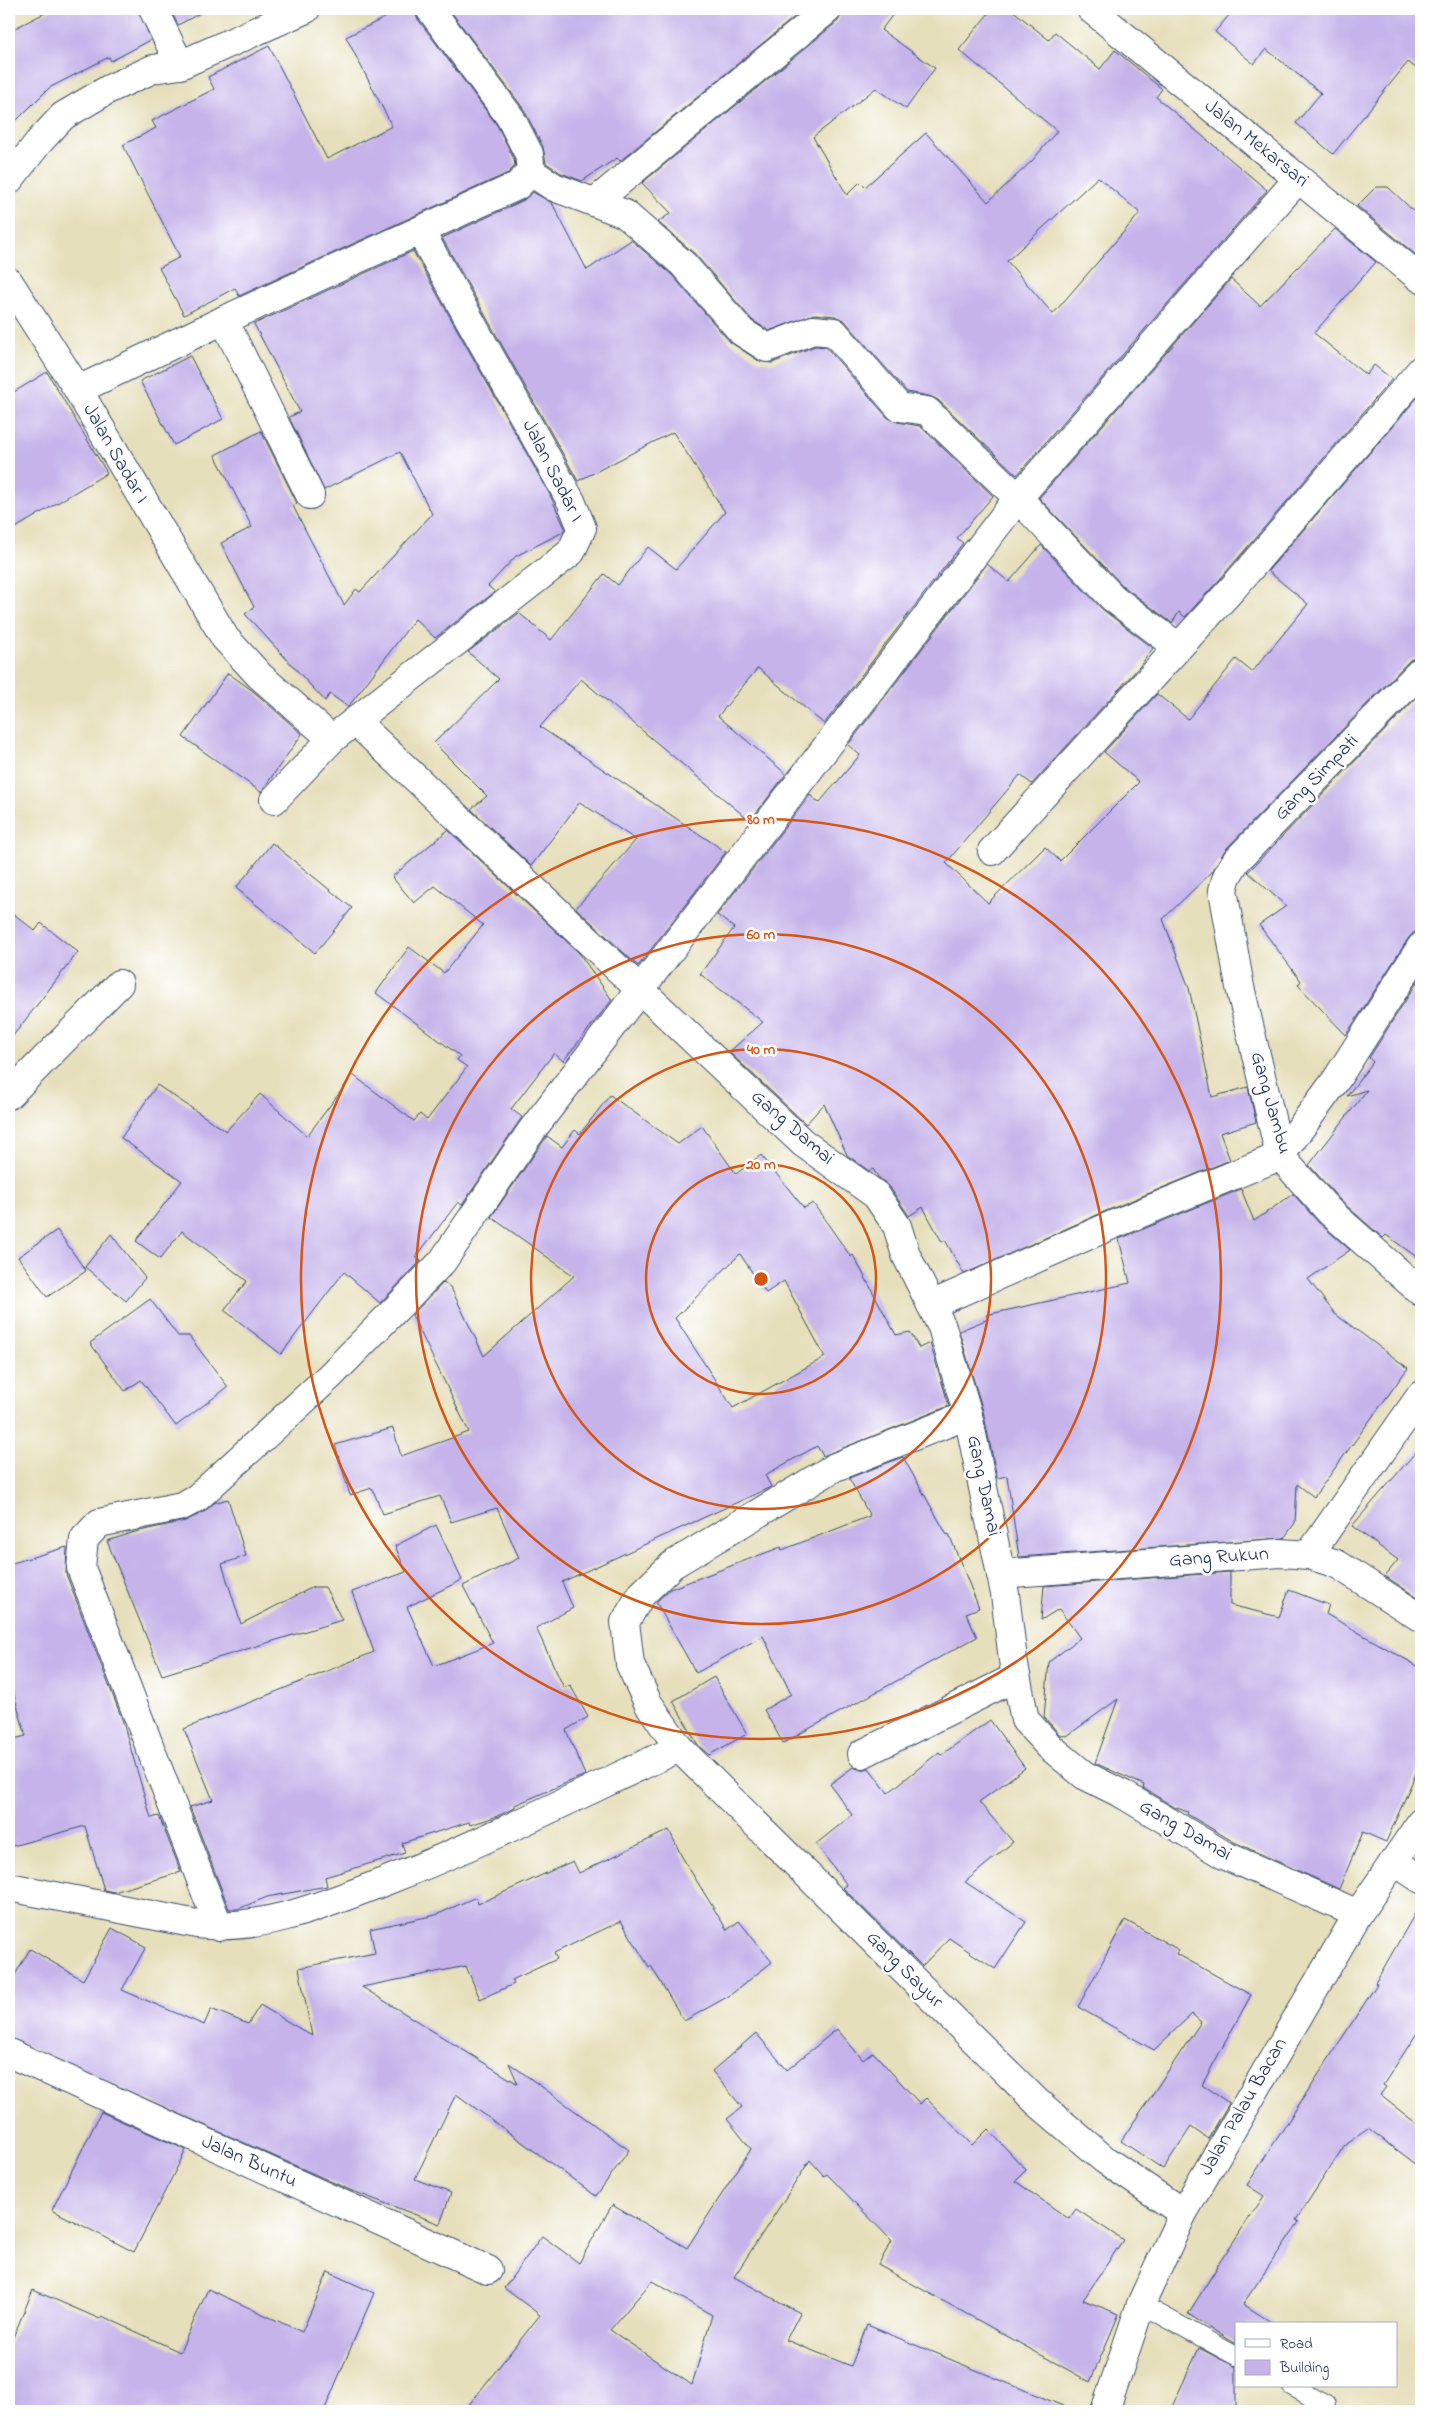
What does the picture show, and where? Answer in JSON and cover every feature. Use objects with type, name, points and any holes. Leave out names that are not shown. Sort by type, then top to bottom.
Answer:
[{"type":"street","points":[[153,9],[180,65]]},
{"type":"street","points":[[9,180],[38,143],[63,116],[134,76],[153,69],[180,65],[306,9]]},
{"type":"street","points":[[430,9],[510,116],[529,154],[531,172],[554,187],[625,214],[683,264],[742,332],[767,348],[813,330],[834,332],[899,407],[927,411],[1018,498],[1113,598],[1178,647]]},
{"type":"street","points":[[595,202],[828,9]]},
{"type":"street","name":"Jalan Mekarsari","points":[[1091,9],[1421,279]]},
{"type":"street","name":"Jalan Sadar I","points":[[332,739],[260,676],[225,638],[78,390],[224,320],[517,186],[531,172]]},
{"type":"street","points":[[219,1927],[81,1568],[84,1539],[99,1523],[182,1506],[197,1498],[330,1376],[442,1262],[532,1130],[640,988],[736,868],[1018,498],[1298,179]]},
{"type":"street","name":"Jalan Sadar I","points":[[274,800],[332,739],[572,552],[582,528],[571,501],[420,231]]},
{"type":"street","points":[[9,282],[78,390]]},
{"type":"street","points":[[224,320],[310,495]]},
{"type":"street","points":[[992,851],[1232,589],[1421,370]]},
{"type":"street","name":"Gang Simpati","points":[[1223,890],[1227,876],[1236,861],[1421,671]]},
{"type":"street","name":"Gang Damai","points":[[355,721],[803,1142],[876,1195],[897,1226],[906,1255],[942,1327],[968,1415],[1001,1574],[1016,1677],[1025,1720],[1050,1747],[1084,1775],[1139,1804],[1224,1855],[1358,1914]]},
{"type":"street","name":"Gang Jambu","points":[[1223,890],[1240,987],[1280,1156],[1329,1212],[1421,1292]]},
{"type":"street","points":[[931,1305],[1112,1225],[1280,1156],[1352,1056],[1421,946]]},
{"type":"street","points":[[12,1087],[119,984]]},
{"type":"street","points":[[1309,1555],[1421,1395]]},
{"type":"street","name":"Gang Sayur","points":[[968,1415],[835,1467],[672,1565],[640,1595],[625,1622],[630,1664],[648,1703],[678,1748],[1037,2102],[1105,2160],[1183,2213]]},
{"type":"street","name":"Gang Rukun","points":[[1001,1574],[1280,1553],[1309,1555],[1337,1564],[1421,1618]]},
{"type":"street","points":[[862,1754],[1016,1677]]},
{"type":"street","points":[[9,1887],[219,1927],[258,1923],[326,1904],[439,1860],[678,1748]]},
{"type":"street","name":"Jalan Palau Bacan","points":[[1105,2411],[1141,2304],[1183,2213],[1358,1914],[1421,1822]]},
{"type":"street","points":[[1394,1861],[1421,1879]]},
{"type":"street","name":"Jalan Buntu","points":[[9,2053],[488,2270]]},
{"type":"lane","points":[[1141,2304],[1235,2355]]},
{"type":"lane","points":[[1294,2388],[1326,2406]]},
{"type":"building","points":[[53,9],[138,9],[151,40],[111,61],[109,57],[49,88],[9,128],[9,31]]},
{"type":"building","points":[[170,9],[208,9],[178,25]]},
{"type":"building","points":[[402,9],[415,9],[417,18],[497,125],[514,159],[515,166],[508,173],[239,296],[235,288],[184,315],[159,268],[180,257],[123,145],[156,128],[152,121],[214,89],[208,77],[269,46],[327,159],[392,126],[346,37]]},
{"type":"building","points":[[449,9],[804,9],[620,161],[617,158],[582,181],[561,173],[546,163],[543,147],[523,108]]},
{"type":"building","points":[[843,9],[897,9],[881,30],[935,68],[906,109],[876,88],[813,137],[847,195],[860,182],[865,187],[926,133],[988,202],[1032,161],[1057,131],[959,50],[992,9],[1011,9],[1049,40],[1055,32],[1100,69],[1115,50],[1162,89],[1156,97],[1267,190],[1017,475],[938,400],[929,396],[907,392],[845,321],[835,316],[814,314],[769,331],[752,320],[695,254],[658,222],[671,213],[642,183],[838,21]],"holes":[[[1098,177],[1140,213],[1053,314],[1007,261]]]},
{"type":"building","points":[[1234,9],[1421,9],[1421,72],[1408,62],[1333,154],[1296,123],[1321,93],[1266,49],[1254,64],[1215,32]]},
{"type":"building","points":[[1376,187],[1388,187],[1421,218],[1421,259],[1357,206]]},
{"type":"building","points":[[533,192],[552,203],[587,270],[631,240],[672,275],[730,342],[759,361],[772,363],[815,346],[826,347],[887,417],[897,422],[920,426],[993,496],[957,538],[963,543],[824,724],[758,668],[718,716],[786,774],[750,821],[581,679],[540,727],[726,852],[638,966],[576,908],[636,840],[580,802],[531,866],[471,809],[487,796],[434,743],[499,679],[468,652],[519,613],[551,640],[604,574],[618,585],[648,547],[676,569],[725,512],[673,432],[578,481],[442,238],[524,200]]},
{"type":"building","points":[[1335,229],[1376,262],[1314,333],[1366,375],[1374,365],[1392,379],[1220,579],[1185,617],[1179,612],[1172,623],[1123,586],[1039,498],[1231,279],[1260,306]]},
{"type":"building","points":[[413,251],[550,495],[565,528],[563,532],[516,556],[488,586],[495,592],[435,638],[415,619],[348,707],[330,694],[325,701],[245,614],[254,607],[221,543],[252,527],[215,455],[261,431],[297,503],[293,506],[344,605],[356,589],[360,592],[432,514],[400,452],[324,490],[289,417],[300,412],[254,324]]},
{"type":"building","points":[[190,356],[223,419],[174,445],[140,381]]},
{"type":"building","points":[[47,372],[107,473],[9,532],[9,395]]},
{"type":"building","points":[[1417,398],[1421,402],[1421,656],[1410,660],[1225,850],[1212,872],[1163,919],[1189,988],[1212,1097],[1248,1087],[1256,1122],[1220,1133],[1230,1160],[1106,1211],[964,1274],[945,1240],[942,1242],[923,1207],[909,1216],[889,1186],[878,1177],[873,1169],[869,1171],[847,1155],[824,1104],[806,1124],[729,1052],[763,1022],[700,974],[734,928],[717,915],[810,795],[819,803],[860,755],[848,745],[987,564],[1009,582],[1041,545],[1102,609],[1153,648],[1140,666],[1032,784],[1020,775],[946,863],[988,903],[1045,847],[1060,861],[1139,782],[1104,752],[1157,694],[1188,719],[1236,659],[1252,672],[1308,604],[1268,571]]},
{"type":"building","points":[[228,673],[253,691],[302,734],[261,792],[183,737]]},
{"type":"building","points":[[1421,693],[1421,931],[1413,933],[1408,939],[1346,1035],[1298,985],[1301,981],[1259,925],[1286,906],[1248,872]]},
{"type":"building","points":[[448,830],[579,953],[612,1000],[563,1061],[554,1053],[511,1109],[522,1117],[462,1205],[458,1202],[416,1257],[421,1261],[380,1303],[344,1272],[281,1354],[224,1310],[247,1281],[182,1231],[160,1259],[136,1241],[182,1181],[121,1138],[157,1085],[226,1131],[260,1094],[307,1136],[353,1075],[414,1121],[420,1114],[427,1120],[467,1067],[457,1060],[460,1056],[376,993],[409,947],[444,973],[483,925],[435,886],[414,903],[392,877]]},
{"type":"building","points":[[272,843],[352,908],[315,953],[236,888]]},
{"type":"building","points":[[9,910],[35,931],[41,923],[78,952],[9,1041]]},
{"type":"building","points":[[1421,976],[1421,1260],[1386,1235],[1383,1238],[1340,1200],[1309,1165],[1367,1090],[1347,1096],[1373,1062],[1369,1058]]},
{"type":"building","points":[[610,1095],[678,1144],[702,1126],[736,1174],[761,1155],[804,1208],[813,1203],[851,1257],[853,1255],[896,1335],[910,1332],[919,1348],[930,1343],[949,1406],[823,1456],[817,1446],[765,1475],[771,1487],[562,1582],[573,1608],[536,1628],[564,1688],[570,1685],[588,1717],[566,1730],[585,1775],[515,1805],[515,1808],[495,1817],[470,1825],[469,1822],[402,1843],[405,1853],[325,1877],[327,1886],[267,1897],[238,1909],[229,1909],[190,1807],[213,1800],[184,1729],[374,1652],[352,1592],[406,1572],[395,1546],[436,1525],[462,1580],[407,1607],[434,1666],[493,1643],[463,1586],[519,1558],[497,1508],[451,1522],[440,1496],[383,1514],[372,1488],[350,1495],[335,1445],[393,1428],[401,1456],[469,1432],[412,1315],[444,1282],[451,1288],[484,1356],[574,1276],[491,1217],[547,1136],[562,1147],[575,1130],[580,1134]],"holes":[[[740,1254],[766,1293],[784,1281],[825,1357],[733,1408],[675,1318]]]},
{"type":"building","points":[[1241,1189],[1254,1221],[1293,1194],[1319,1223],[1350,1250],[1308,1279],[1335,1314],[1408,1368],[1314,1497],[1297,1484],[1295,1523],[1284,1538],[1019,1557],[1007,1476],[997,1478],[983,1411],[959,1331],[988,1319],[986,1315],[1130,1283],[1119,1239]]},
{"type":"building","points":[[57,1230],[86,1271],[47,1297],[18,1257]]},
{"type":"building","points":[[111,1234],[145,1278],[126,1301],[85,1267]]},
{"type":"building","points":[[150,1299],[178,1336],[189,1336],[228,1387],[176,1426],[141,1380],[125,1391],[90,1343]]},
{"type":"building","points":[[1421,1446],[1421,1600],[1385,1576],[1398,1560],[1352,1526]]},
{"type":"building","points":[[903,1457],[947,1535],[949,1534],[979,1608],[966,1613],[977,1637],[783,1743],[764,1710],[791,1694],[763,1636],[696,1673],[656,1602],[670,1589],[781,1547],[782,1550],[870,1516],[849,1478]]},
{"type":"building","points":[[228,1499],[246,1556],[222,1564],[241,1624],[313,1587],[325,1587],[342,1620],[162,1675],[107,1541],[135,1532],[185,1521],[204,1512],[214,1503]]},
{"type":"building","points":[[67,1547],[66,1574],[122,1719],[151,1818],[159,1816],[181,1872],[114,1892],[104,1890],[85,1826],[9,1847],[9,1740],[26,1736],[9,1678],[9,1564]]},
{"type":"building","points":[[1230,1572],[1230,1605],[1279,1617],[1289,1590],[1329,1605],[1326,1614],[1421,1668],[1421,1762],[1386,1842],[1363,1832],[1339,1889],[1234,1842],[1187,1814],[1188,1812],[1174,1807],[1143,1788],[1144,1785],[1095,1763],[1118,1699],[1067,1736],[1060,1735],[1044,1717],[1049,1662],[1080,1638],[1059,1609],[1041,1620],[1044,1586]]},
{"type":"building","points":[[714,1677],[747,1734],[709,1755],[698,1745],[673,1701]]},
{"type":"building","points":[[990,1720],[1025,1768],[979,1802],[1013,1842],[965,1882],[1026,1922],[995,1969],[949,1938],[922,1966],[843,1888],[847,1885],[816,1844],[852,1815],[830,1784],[853,1767],[861,1770],[869,1768],[888,1793],[939,1752],[941,1755]]},
{"type":"building","points":[[669,1830],[682,1857],[727,1930],[739,1921],[772,1962],[729,1996],[684,2021],[621,1921],[554,1953],[557,1959],[512,1980],[514,1984],[480,1999],[466,1966],[362,1987],[518,2084],[509,2063],[629,2150],[596,2196],[456,2094],[415,2179],[451,2193],[440,2224],[350,2190],[9,2038],[9,1985],[30,1949],[83,1980],[112,1928],[146,1947],[122,1990],[204,2025],[211,2009],[248,2024],[260,2005],[312,2036],[299,1968],[375,1953],[370,1929],[436,1915],[476,1897],[478,1904],[573,1861],[579,1873]]},
{"type":"building","points":[[1421,1903],[1421,2027],[1383,2085],[1386,2087],[1380,2095],[1421,2127],[1421,2168],[1368,2128],[1346,2143],[1296,2220],[1299,2222],[1243,2304],[1271,2322],[1235,2322],[1235,2343],[1188,2314],[1217,2266],[1264,2196],[1247,2185],[1377,1984],[1375,1983]]},
{"type":"building","points":[[1125,1920],[1179,1950],[1177,1954],[1251,1995],[1202,2085],[1229,2103],[1208,2139],[1191,2127],[1163,2169],[1121,2141],[1201,2022],[1192,2014],[1154,2050],[1078,2007]]},
{"type":"building","points":[[837,2029],[863,2060],[873,2052],[920,2104],[926,2098],[972,2145],[988,2129],[1026,2170],[1015,2181],[1069,2219],[1076,2209],[1123,2240],[1083,2300],[1119,2314],[1090,2382],[878,2265],[892,2241],[827,2174],[824,2176],[810,2160],[734,2277],[800,2313],[786,2340],[851,2366],[867,2325],[1075,2411],[464,2411],[540,2315],[504,2288],[542,2236],[579,2263],[612,2205],[687,2248],[751,2149],[727,2119],[742,2107],[712,2071],[756,2033],[787,2070]],"holes":[[[652,2281],[712,2315],[692,2385],[610,2330]]]},
{"type":"building","points":[[101,2112],[186,2150],[134,2252],[52,2210]]},
{"type":"building","points":[[328,2272],[374,2293],[324,2411],[9,2411],[9,2347],[33,2290],[100,2319],[102,2316],[180,2352],[208,2289],[302,2332]]},
{"type":"building","points":[[1199,2348],[1235,2366],[1236,2411],[1170,2411]]}]
